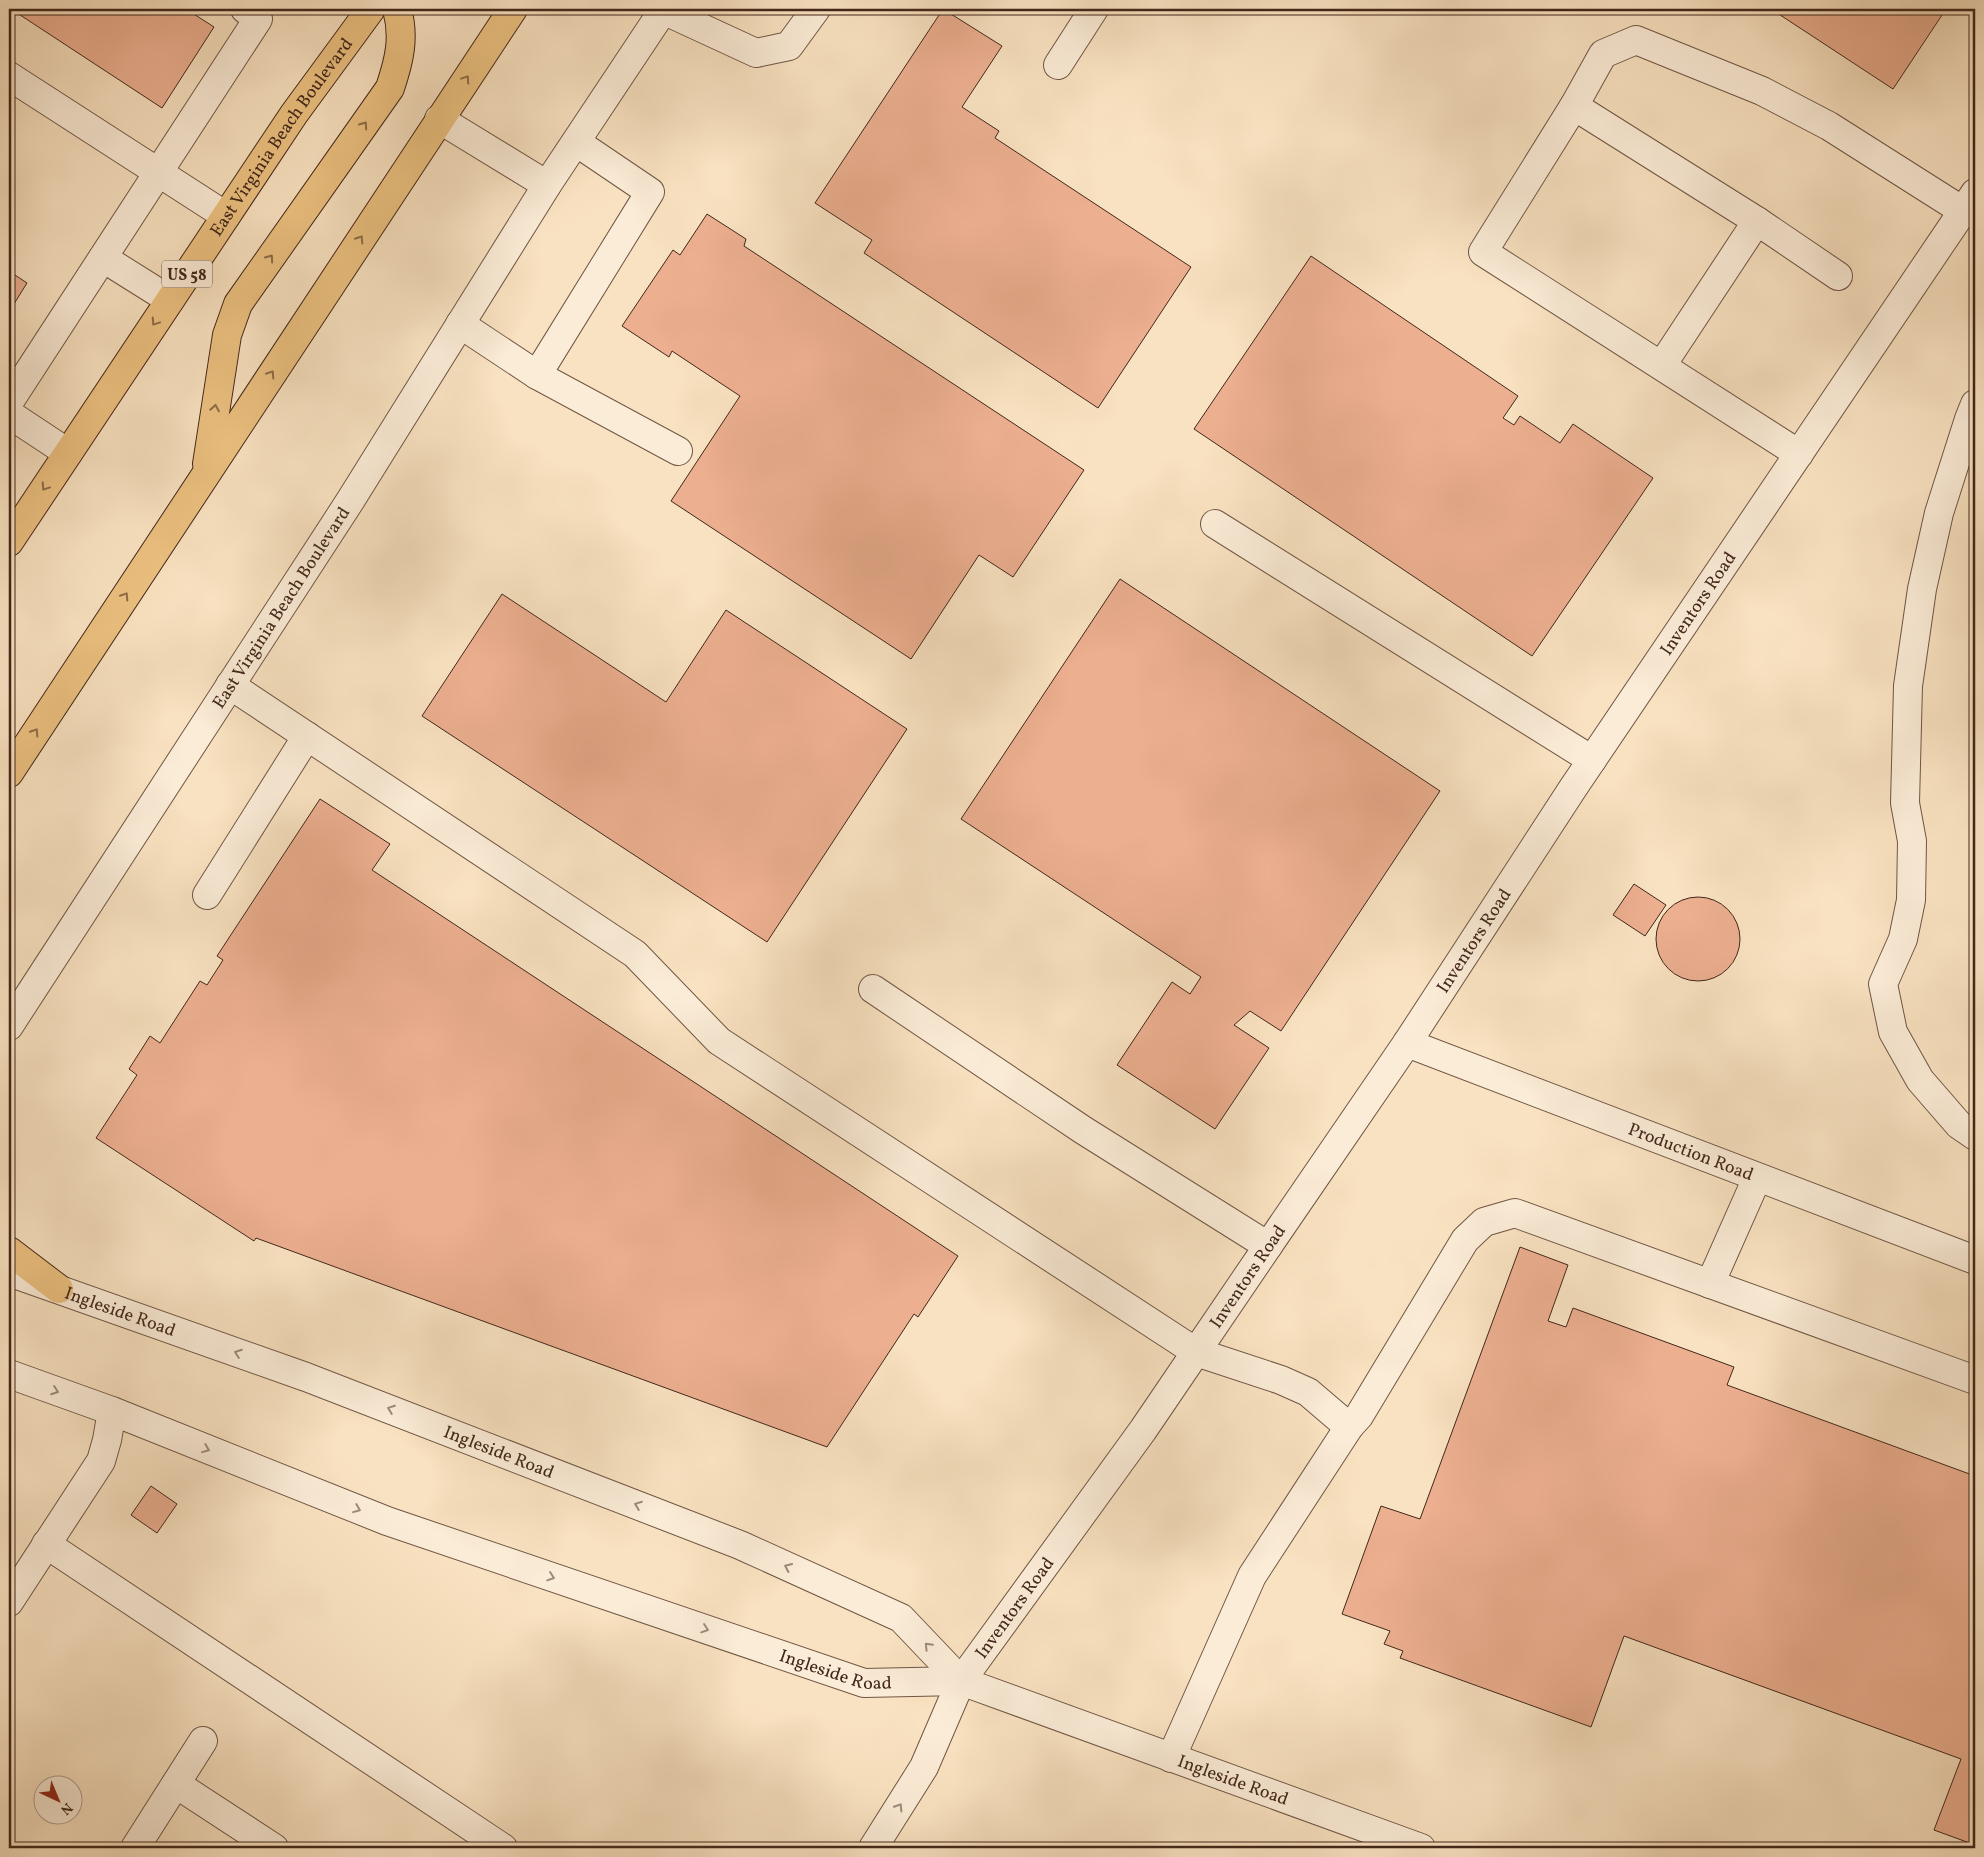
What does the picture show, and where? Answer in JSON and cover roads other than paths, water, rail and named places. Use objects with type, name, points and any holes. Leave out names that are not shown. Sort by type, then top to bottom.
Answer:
[{"type":"main road","name":"East Virginia Beach Boulevard","points":[[9,542],[294,114],[371,9]]},
{"type":"main road","points":[[205,473],[227,335],[238,304],[390,88],[400,56],[401,22],[397,9]]},
{"type":"main road","points":[[9,773],[205,473],[513,9]]},
{"type":"main road","points":[[9,1251],[59,1289]]},
{"type":"street","points":[[9,402],[258,19],[245,9]]},
{"type":"street","points":[[664,10],[756,53],[789,46],[816,9]]},
{"type":"street","points":[[1058,65],[1094,9]]},
{"type":"street","name":"East Virginia Beach Boulevard","points":[[9,1026],[355,493],[548,185],[664,10]]},
{"type":"street","points":[[1800,454],[1753,426],[1662,365],[1482,252],[1574,106],[1603,54],[1636,40],[1762,91],[1969,202]]},
{"type":"street","points":[[9,76],[226,216]]},
{"type":"street","points":[[1574,106],[1756,221],[1838,276]]},
{"type":"street","points":[[439,119],[548,185]]},
{"type":"street","points":[[537,375],[650,192],[576,142]]},
{"type":"street","name":"Inventors Road","points":[[873,1848],[924,1767],[961,1682],[1143,1430],[1407,1043],[1592,760],[1969,202]]},
{"type":"street","points":[[1662,365],[1756,221]]},
{"type":"street","points":[[103,258],[170,300]]},
{"type":"street","points":[[460,324],[537,375],[678,451]]},
{"type":"street","points":[[1975,404],[1939,513],[1922,589],[1908,686],[1905,803],[1912,841],[1911,900],[1903,939],[1883,984],[1892,1032],[1920,1080],[1959,1125],[1975,1136]]},
{"type":"street","points":[[9,414],[68,453]]},
{"type":"street","points":[[1215,524],[1592,760]]},
{"type":"street","points":[[230,685],[634,954],[719,1041],[1196,1352],[1281,1380],[1308,1392],[1349,1427]]},
{"type":"street","points":[[206,895],[307,736]]},
{"type":"street","points":[[873,989],[1083,1130],[1268,1246]]},
{"type":"street","name":"Production Road","points":[[1407,1043],[1975,1260]]},
{"type":"street","points":[[1710,1284],[1758,1178]]},
{"type":"street","points":[[1171,1758],[1252,1576],[1349,1427],[1359,1416],[1466,1240],[1484,1222],[1515,1213],[1975,1380]]},
{"type":"street","name":"Ingleside Road","points":[[9,1272],[306,1377],[740,1544],[901,1618],[961,1682]]},
{"type":"street","name":"Ingleside Road","points":[[9,1374],[112,1411],[387,1521],[864,1683],[961,1682],[1171,1758],[1390,1843],[1421,1848]]},
{"type":"street","points":[[9,1602],[101,1461],[112,1411]]},
{"type":"street","points":[[46,1544],[503,1848]]},
{"type":"street","points":[[135,1848],[203,1741]]},
{"type":"street","points":[[176,1784],[274,1848]]}]
